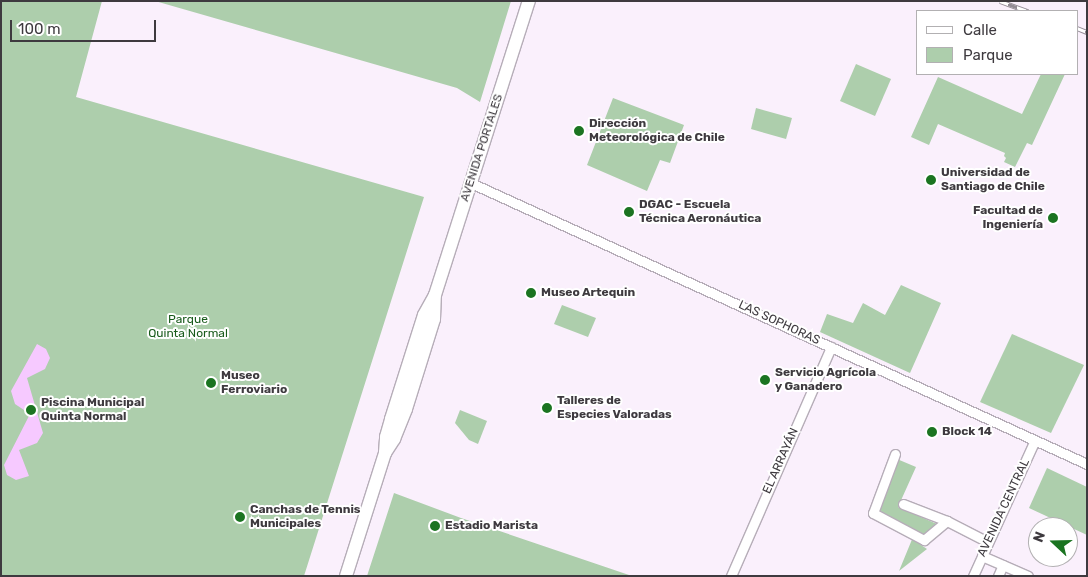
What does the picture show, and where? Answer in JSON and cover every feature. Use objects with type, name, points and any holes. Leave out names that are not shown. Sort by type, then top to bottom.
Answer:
[{"type":"main road","name":"AVENIDA PORTALES","points":[[346,576],[385,453],[394,439],[406,409],[434,319],[436,295],[529,1]]},
{"type":"street","name":"LAS SOPHORAS","points":[[471,183],[1087,464]]},
{"type":"street","name":"EL ARRAYÁN","points":[[731,576],[831,347]]},
{"type":"street","name":"AVENIDA CENTRAL","points":[[973,576],[1036,440]]},
{"type":"street","points":[[895,454],[873,513],[924,540],[948,521]]},
{"type":"street","points":[[903,504],[948,521],[988,542]]},
{"type":"street","points":[[982,556],[1028,576]]},
{"type":"street","points":[[998,576],[1003,565]]},
{"type":"green space","name":"Parque Quinta Normal","points":[[1,1],[102,1],[76,97],[424,197],[304,576],[1,576]]},
{"type":"green space","points":[[155,1],[511,1],[480,102],[457,88]]},
{"type":"green space","points":[[856,64],[891,79],[875,116],[840,101]]},
{"type":"green space","points":[[1041,75],[1065,75],[1032,145],[1027,143],[1015,167],[1004,162],[1006,158],[1004,156],[1005,153],[938,124],[929,145],[911,137],[938,77],[1022,114]]},
{"type":"green space","points":[[613,98],[684,125],[670,163],[660,160],[647,191],[587,165]]},
{"type":"green space","points":[[756,108],[792,118],[786,139],[751,129]]},
{"type":"green space","points":[[901,285],[941,303],[910,373],[820,332],[827,314],[853,323],[863,303],[885,315]]},
{"type":"green space","points":[[562,305],[596,318],[588,337],[554,324]]},
{"type":"green space","points":[[1012,334],[1084,365],[1051,433],[980,402]]},
{"type":"green space","points":[[460,410],[487,421],[478,444],[469,440],[455,423]]},
{"type":"green space","points":[[897,459],[916,467],[898,507],[937,524],[921,545],[927,549],[899,571],[913,537],[871,518]]},
{"type":"green space","points":[[1047,468],[1087,487],[1087,535],[1078,531],[1078,517],[1048,517],[1029,508]]},
{"type":"green space","name":"Estadio Marista","points":[[394,493],[461,518],[632,576],[367,576]]},
{"type":"shaded area","name":"Piscina Municipal Quinta Normal","points":[[37,344],[46,349],[50,358],[45,369],[27,378],[43,433],[37,443],[19,450],[29,476],[16,480],[7,475],[4,465],[30,414],[15,404],[11,391]]},
{"type":"railway","points":[[1000,1],[1025,10]]},
{"type":"railway","points":[[1078,28],[1087,32]]},
{"type":"place","name":"Dirección Meteorológica de Chile","points":[[579,131]]},
{"type":"place","name":"Universidad de Santiago de Chile","points":[[931,180]]},
{"type":"place","name":"DGAC - Escuela Técnica Aeronáutica","points":[[629,212]]},
{"type":"place","name":"Facultad de Ingeniería","points":[[1053,218]]},
{"type":"place","name":"Museo Artequin","points":[[531,293]]},
{"type":"place","name":"Servicio Agrícola y Ganadero","points":[[765,380]]},
{"type":"place","name":"Museo Ferroviario","points":[[211,383]]},
{"type":"place","name":"Talleres de Especies Valoradas","points":[[547,408]]},
{"type":"place","name":"Piscina Municipal Quinta Normal","points":[[31,410]]},
{"type":"place","name":"Block 14","points":[[932,432]]},
{"type":"place","name":"Canchas de Tennis Municipales","points":[[240,517]]},
{"type":"place","name":"Estadio Marista","points":[[435,526]]}]
